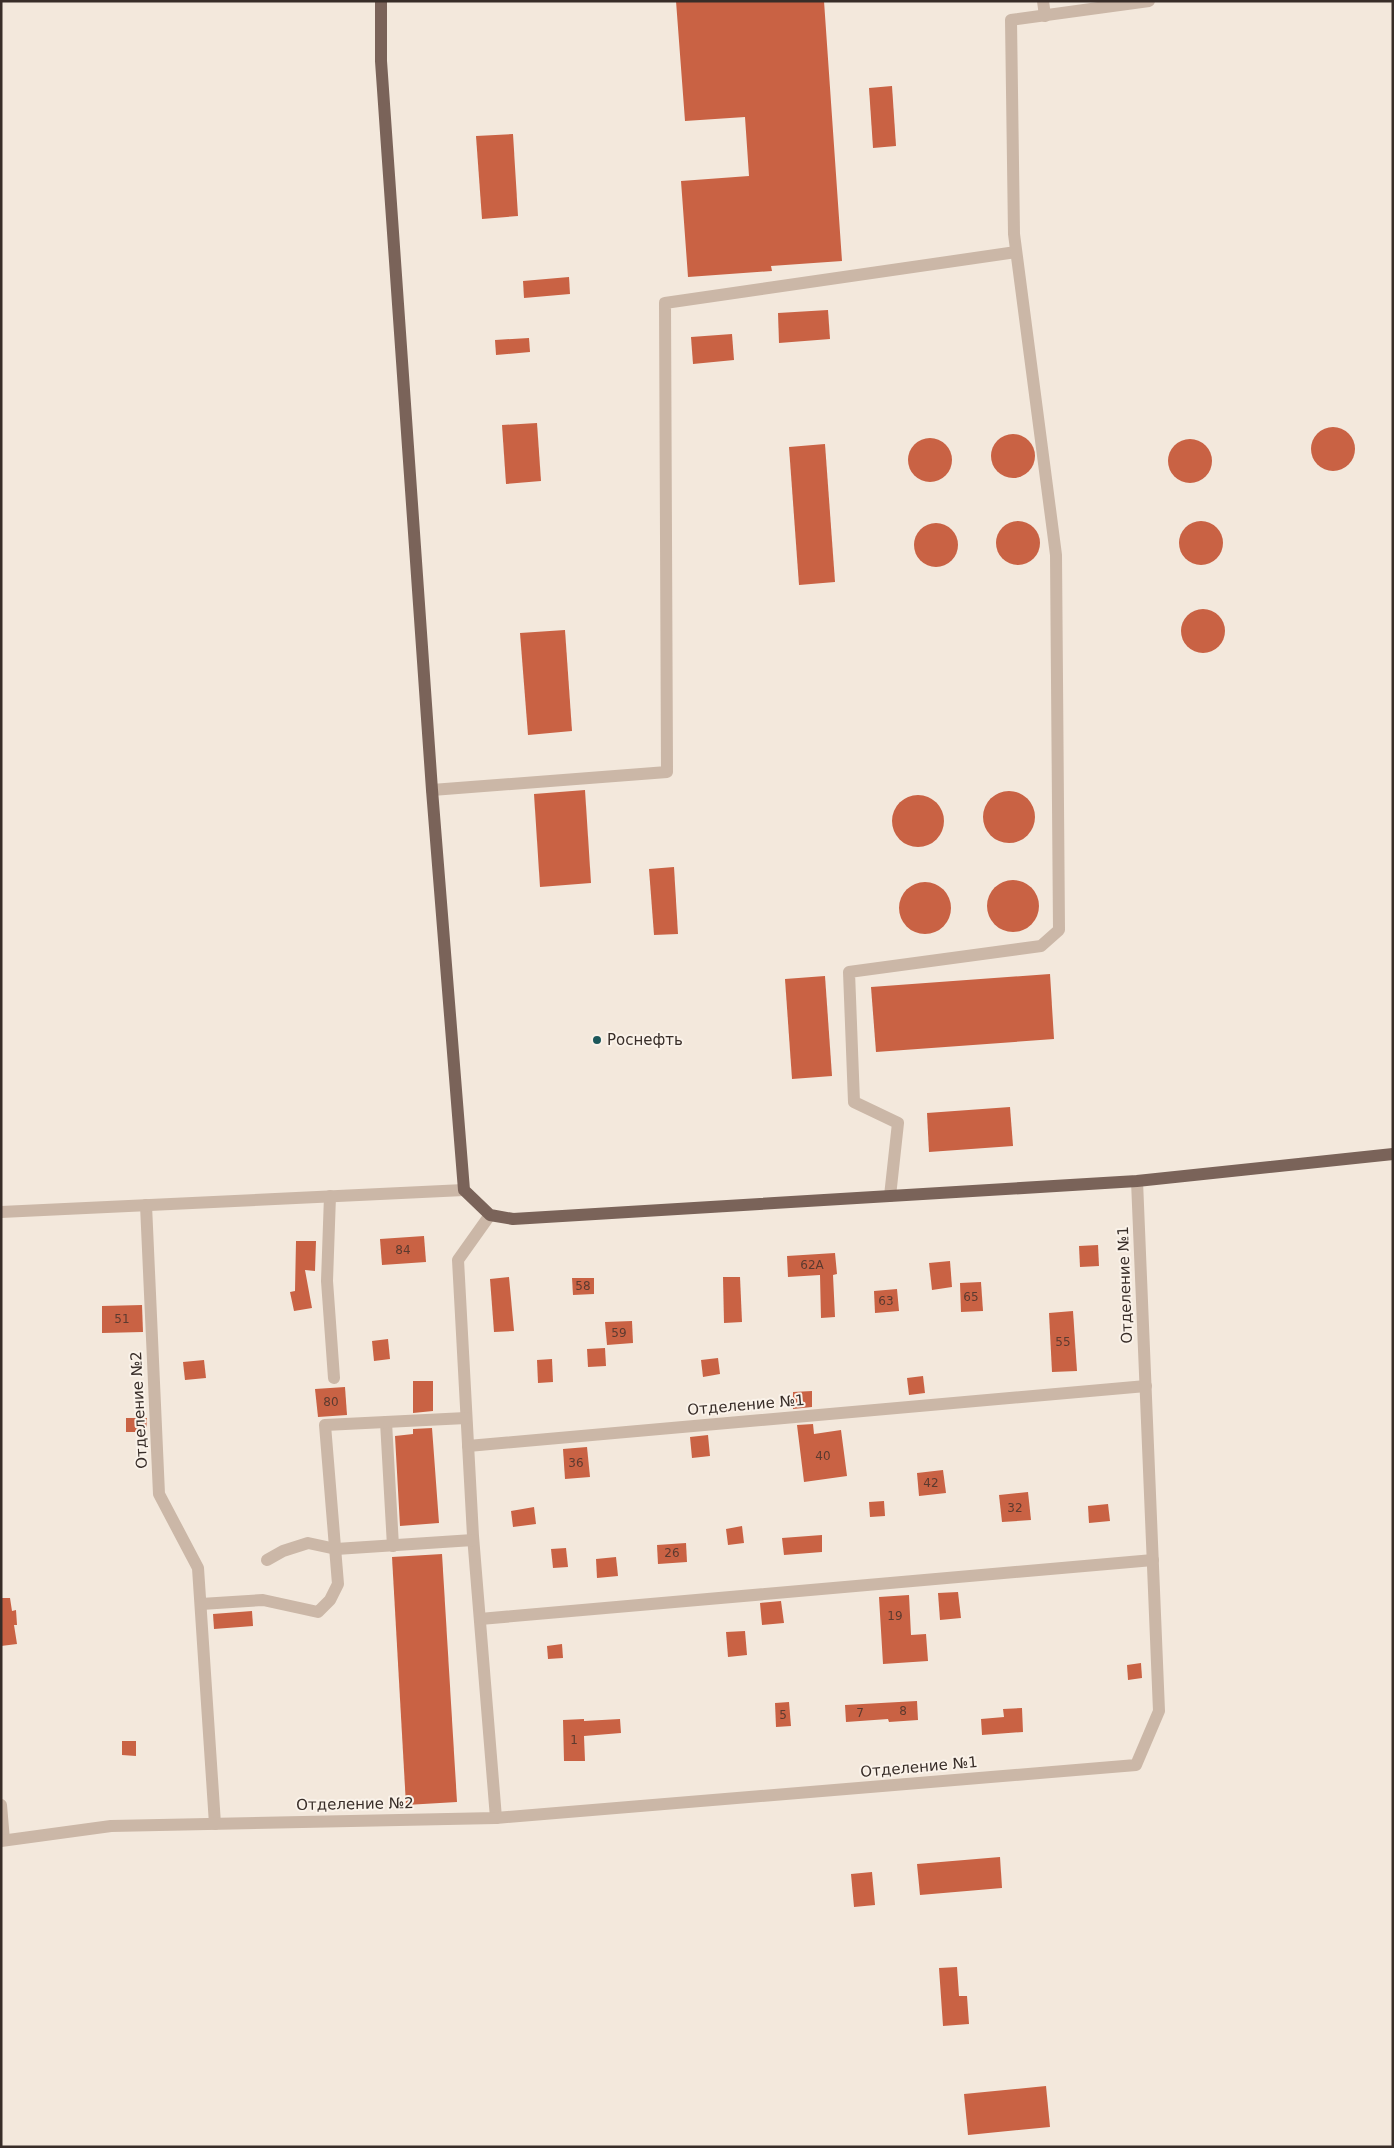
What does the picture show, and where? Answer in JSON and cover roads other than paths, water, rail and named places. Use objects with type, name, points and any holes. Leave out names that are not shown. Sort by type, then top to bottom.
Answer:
[{"type":"main road","points":[[381,1],[381,61],[432,790],[464,1190],[490,1215],[513,1219],[1137,1181],[1393,1154]]},
{"type":"street","points":[[1043,1],[1045,16]]},
{"type":"street","points":[[890,1196],[898,1123],[854,1102],[849,972],[1041,946],[1058,930],[1056,555],[1014,234],[1011,20],[1149,1]]},
{"type":"street","points":[[432,790],[667,772],[665,304],[1016,252]]},
{"type":"street","name":"Отделение №1","points":[[496,1818],[1136,1766],[1159,1711],[1137,1181]]},
{"type":"street","points":[[1,1212],[464,1190]]},
{"type":"street","points":[[330,1196],[327,1281],[334,1378]]},
{"type":"street","name":"Отделение №2","points":[[146,1205],[159,1494],[198,1568],[215,1824]]},
{"type":"street","points":[[490,1215],[458,1260],[473,1540],[496,1818]]},
{"type":"street","name":"Отделение №1","points":[[468,1446],[1146,1386]]},
{"type":"street","points":[[201,1604],[263,1600],[318,1612],[330,1600],[338,1584],[325,1425],[466,1418]]},
{"type":"street","points":[[386,1422],[393,1546]]},
{"type":"street","points":[[267,1560],[283,1551],[308,1544],[336,1549],[473,1540]]},
{"type":"street","points":[[480,1619],[1153,1560]]},
{"type":"street","name":"Отделение №2","points":[[1,1805],[3,1840],[111,1826],[496,1818]]},
{"type":"place","name":"Роснефть","points":[[597,1040]]}]
